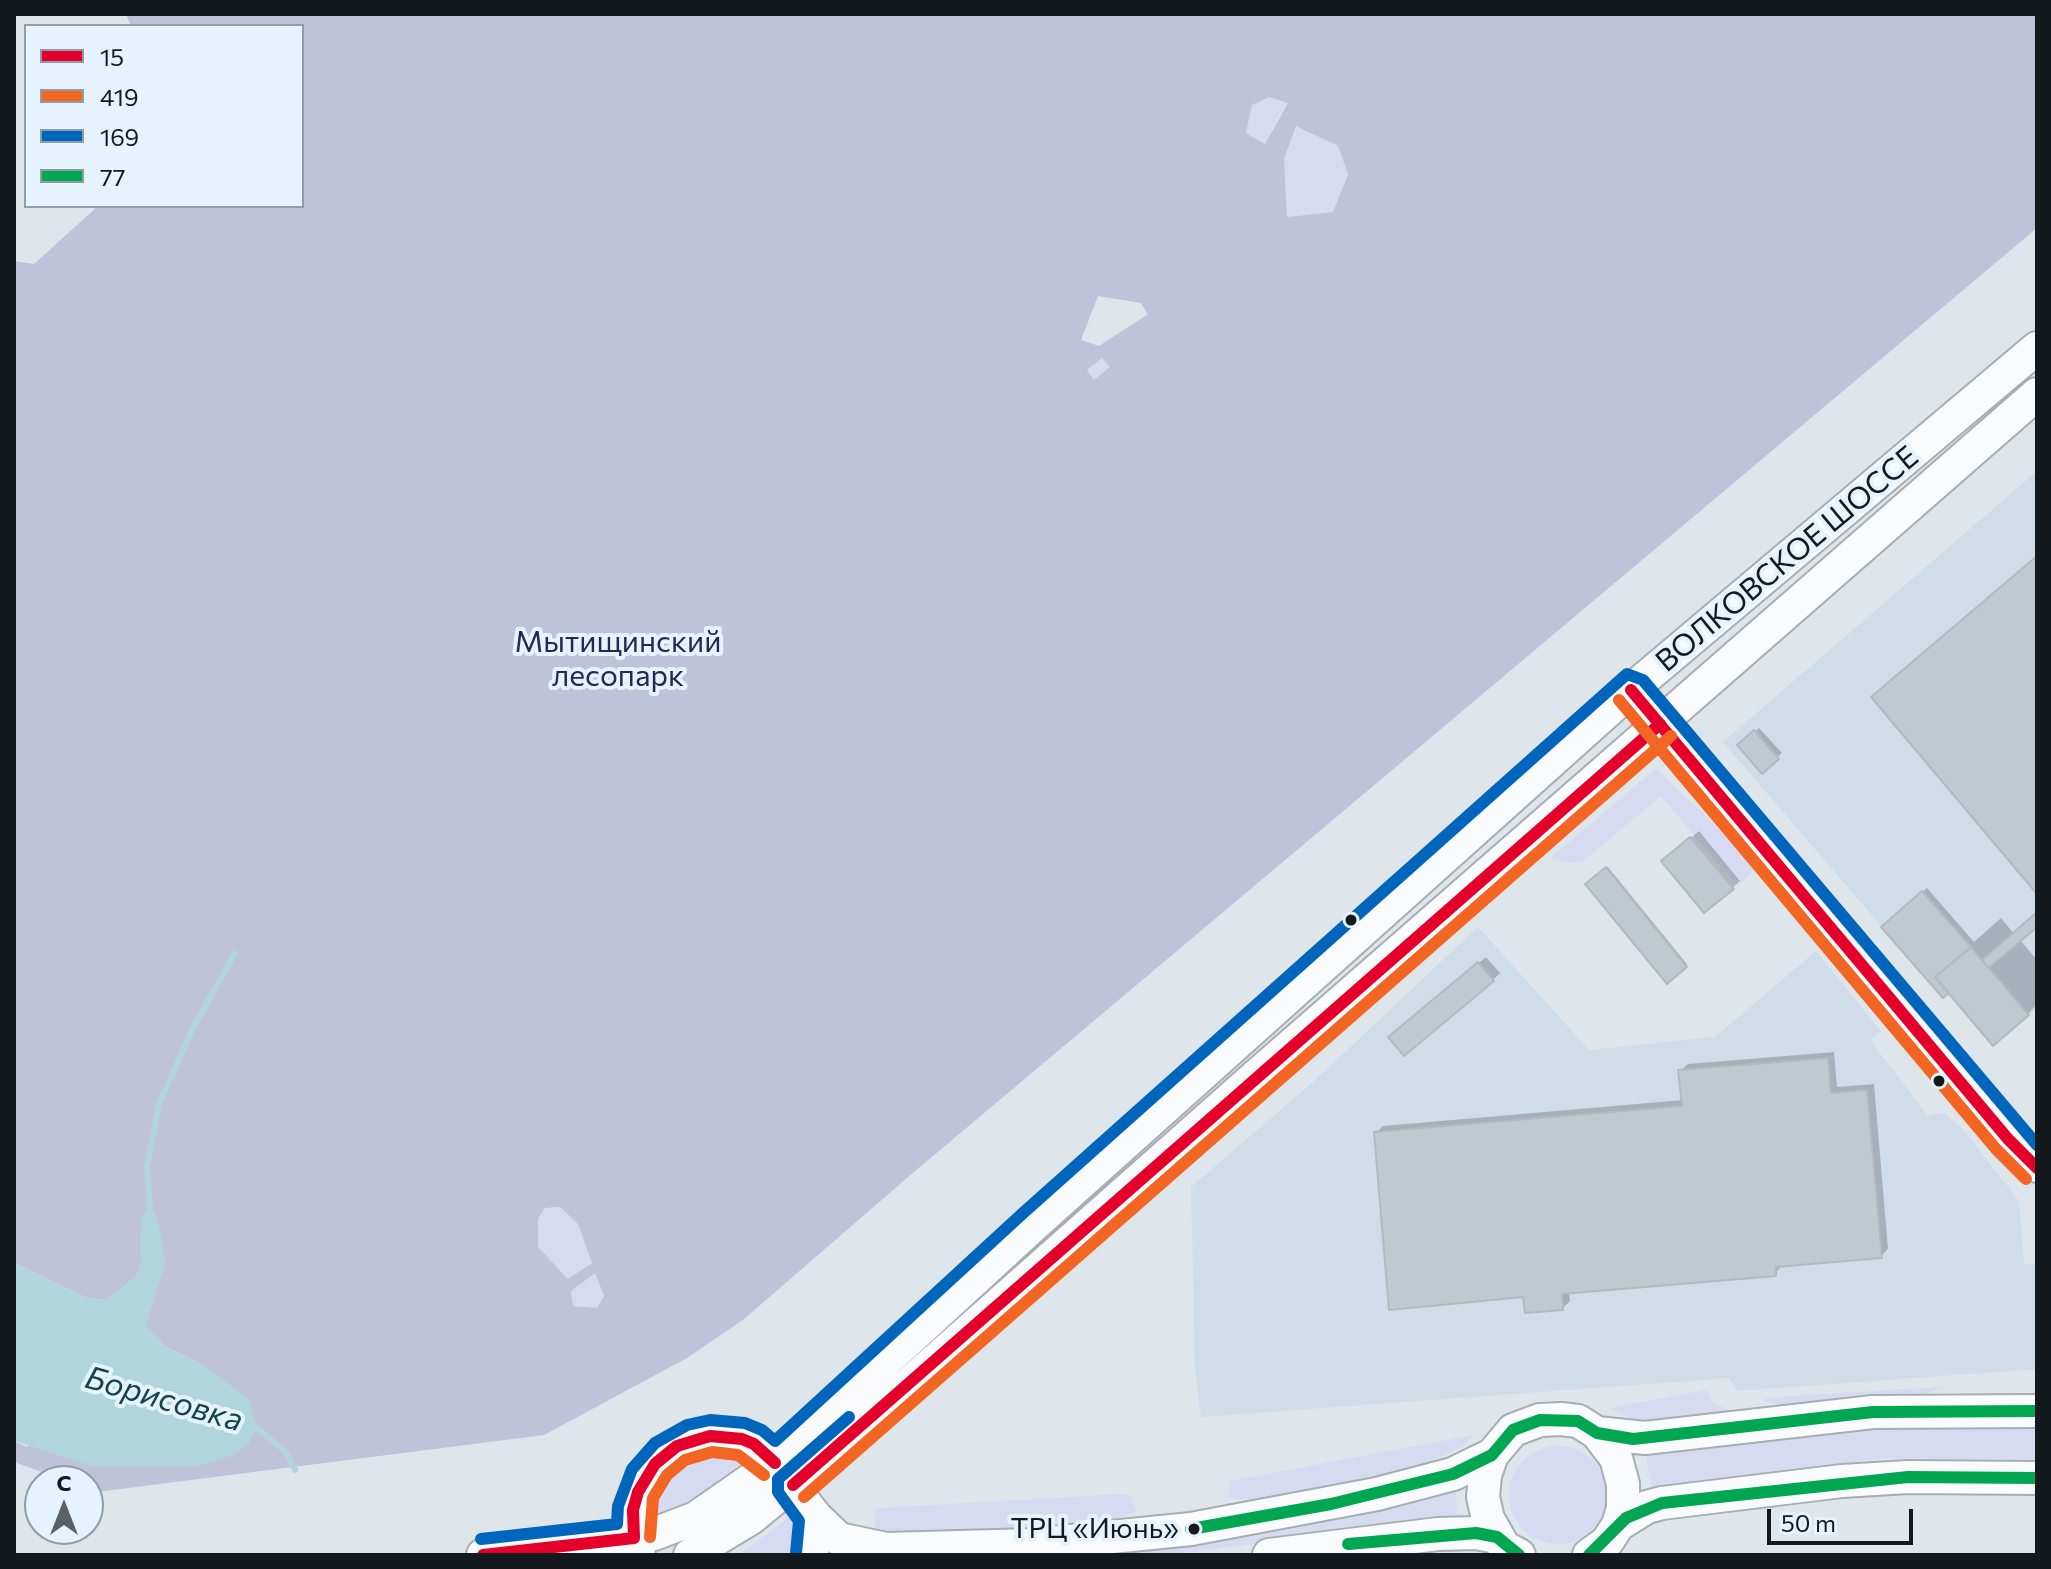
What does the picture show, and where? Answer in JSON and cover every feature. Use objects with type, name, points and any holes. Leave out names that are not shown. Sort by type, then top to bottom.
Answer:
[{"type":"main road","name":"ВОЛКОВСКОЕ ШОССЕ","points":[[690,1555],[731,1533],[784,1474],[1033,1226],[1631,690],[2037,348]]},
{"type":"main road","name":"ВОЛКОВСКОЕ ШОССЕ","points":[[483,1555],[637,1547],[784,1474],[1660,724],[2037,394]]},
{"type":"main road","points":[[1597,1433],[1645,1438],[1873,1412],[2037,1411]]},
{"type":"main road","points":[[637,1547],[633,1510],[638,1492],[655,1464],[677,1446],[701,1438],[728,1436],[754,1444],[784,1474],[830,1532],[852,1545],[886,1549],[1032,1545],[1191,1529],[1331,1504],[1430,1481],[1492,1455],[1513,1430],[1540,1420],[1578,1421],[1597,1433],[1621,1471],[1624,1495],[1618,1525],[1607,1542],[1589,1555]]},
{"type":"main road","points":[[1492,1455],[1483,1497],[1507,1549]]},
{"type":"main road","points":[[1618,1525],[1647,1507],[1662,1503],[1842,1481],[1908,1477],[2037,1478]]},
{"type":"main road","points":[[812,1555],[816,1517]]},
{"type":"main road","points":[[1269,1555],[1427,1535],[1476,1533],[1507,1549]]},
{"type":"street","points":[[1631,690],[2008,1139],[2037,1168]]},
{"type":"shaded area","points":[[1269,97],[1289,102],[1278,117],[1266,144],[1246,133],[1252,105]]},
{"type":"shaded area","points":[[1295,125],[1338,146],[1348,173],[1333,212],[1287,217],[1284,159]]},
{"type":"shaded area","points":[[1103,357],[1110,367],[1094,380],[1087,370]]},
{"type":"shaded area","points":[[2037,471],[2037,1008],[1993,1046],[1949,994],[1943,998],[1723,742]]},
{"type":"shaded area","points":[[1643,766],[1544,850],[1544,845],[1631,768]]},
{"type":"shaded area","points":[[1656,769],[1753,862],[1754,869],[1738,887],[1661,796],[1583,861],[1569,863],[1550,858]]},
{"type":"shaded area","points":[[1509,882],[1341,1033],[1349,1015],[1493,884]]},
{"type":"shaded area","points":[[1478,927],[1589,1050],[1715,1037],[1816,951],[1881,1031],[1870,1040],[1927,1115],[1944,1113],[1962,1128],[2019,1201],[2024,1264],[2037,1264],[2037,1369],[1737,1391],[1729,1378],[1201,1417],[1195,1368],[1191,1187],[1313,1082]]},
{"type":"shaded area","points":[[560,1207],[578,1224],[592,1263],[568,1279],[538,1247],[538,1219],[545,1208]]},
{"type":"shaded area","points":[[595,1272],[604,1297],[597,1308],[573,1306],[571,1290]]},
{"type":"shaded area","points":[[1946,1387],[1908,1398],[1792,1407],[1763,1401],[1802,1395]]},
{"type":"shaded area","points":[[1706,1390],[1713,1404],[1735,1411],[1736,1416],[1633,1420],[1610,1408]]},
{"type":"shaded area","points":[[2037,1425],[2037,1460],[1885,1458],[1652,1488],[1646,1455],[1853,1426]]},
{"type":"shaded area","points":[[1474,1435],[1462,1447],[1396,1478],[1267,1501],[1228,1498],[1230,1481]]},
{"type":"shaded area","points":[[1558,1446],[1577,1450],[1592,1461],[1603,1476],[1607,1495],[1603,1514],[1592,1529],[1577,1540],[1558,1544],[1539,1540],[1524,1529],[1513,1514],[1509,1495],[1513,1476],[1524,1461],[1539,1450]]},
{"type":"shaded area","points":[[714,1453],[749,1460],[697,1499],[645,1520],[648,1504],[665,1475],[694,1457]]},
{"type":"shaded area","points":[[1456,1492],[1457,1518],[1167,1555],[1010,1555],[1389,1507]]},
{"type":"shaded area","points":[[1121,1494],[1131,1496],[1136,1512],[1095,1525],[877,1533],[875,1530],[875,1511],[878,1508]]},
{"type":"shaded area","points":[[793,1513],[791,1555],[739,1555],[773,1530]]},
{"type":"green space","name":"Мытищинский лесопарк","points":[[126,14],[2037,14],[2037,228],[914,1172],[744,1319],[687,1358],[544,1435],[104,1491],[104,1465],[24,1466],[14,1462],[14,1441],[27,1447],[205,1366],[166,1347],[145,1325],[165,1263],[155,1213],[142,1215],[141,1264],[136,1277],[106,1300],[87,1298],[14,1263],[14,261],[34,264],[96,208],[304,208],[304,24],[130,24]],"holes":[[[1269,97],[1288,103],[1265,144],[1246,133],[1252,105]],[[1296,126],[1338,146],[1348,174],[1333,212],[1287,217],[1284,159]],[[1098,296],[1141,303],[1148,314],[1099,346],[1081,340]],[[1102,358],[1110,367],[1094,380],[1087,370]],[[560,1207],[578,1224],[592,1263],[568,1279],[538,1247],[538,1219],[545,1208]],[[595,1273],[604,1296],[597,1308],[573,1306],[571,1291]]]},
{"type":"water","points":[[150,1208],[155,1213],[165,1263],[146,1325],[166,1347],[205,1366],[248,1399],[257,1426],[249,1443],[234,1455],[198,1466],[104,1466],[89,1465],[14,1441],[14,1263],[87,1298],[106,1300],[136,1277],[141,1264],[142,1215]]},
{"type":"building","points":[[2037,556],[2037,894],[1871,697]]},
{"type":"building","points":[[1754,730],[1779,759],[1762,774],[1737,745]]},
{"type":"building","points":[[1690,837],[1734,889],[1704,913],[1661,861]]},
{"type":"building","points":[[1606,867],[1687,967],[1667,984],[1585,884]]},
{"type":"building","points":[[1922,891],[1971,947],[1935,977],[1949,993],[1943,998],[1881,927]]},
{"type":"building","points":[[2037,912],[2037,927],[1989,968],[1982,960]]},
{"type":"building","points":[[1971,947],[2029,1015],[1993,1046],[1935,977]]},
{"type":"building","points":[[1478,962],[1494,981],[1404,1056],[1388,1037]]},
{"type":"building","points":[[1828,1058],[1831,1093],[1867,1090],[1882,1258],[1776,1267],[1776,1276],[1562,1294],[1563,1310],[1525,1313],[1523,1297],[1389,1310],[1374,1132],[1682,1106],[1678,1070]]},
{"type":"waterway","points":[[150,1208],[147,1166],[159,1104],[193,1028],[235,953]]},
{"type":"waterway","name":"Борисовка","points":[[252,1424],[286,1452],[295,1470]]},
{"type":"transit line","name":"169","points":[[481,1539],[617,1524],[618,1506],[632,1469],[655,1443],[687,1425],[710,1420],[745,1423],[762,1430],[775,1441],[1022,1214],[1627,674],[1643,680],[2037,1145]]},
{"type":"transit line","name":"15","points":[[1631,690],[2008,1139],[2037,1168]]},
{"type":"transit line","name":"419","points":[[1619,700],[1996,1149],[2026,1179]]},
{"type":"transit line","name":"15","points":[[793,1485],[1660,724]]},
{"type":"transit line","name":"419","points":[[804,1497],[1671,736]]},
{"type":"transit line","name":"77","points":[[1191,1529],[1331,1504],[1453,1474],[1492,1455],[1513,1430],[1540,1420],[1578,1421],[1597,1433],[1633,1439],[1873,1412],[2037,1411]]},
{"type":"transit line","name":"169","points":[[796,1553],[799,1521],[778,1492],[778,1479],[849,1417]]},
{"type":"transit line","name":"15","points":[[634,1538],[633,1510],[638,1492],[655,1464],[677,1446],[710,1436],[742,1439],[754,1444],[775,1463]]},
{"type":"transit line","name":"419","points":[[650,1537],[653,1498],[667,1475],[685,1460],[712,1452],[738,1455],[764,1475]]},
{"type":"transit line","name":"77","points":[[1589,1555],[1626,1518],[1662,1503],[1908,1477],[2037,1478]]},
{"type":"transit line","name":"77","points":[[1348,1544],[1476,1533],[1497,1537],[1519,1555]]},
{"type":"transit line","name":"15","points":[[483,1555],[634,1538]]},
{"type":"place","name":"ТРЦ «Июнь»","points":[[1194,1529]]}]
